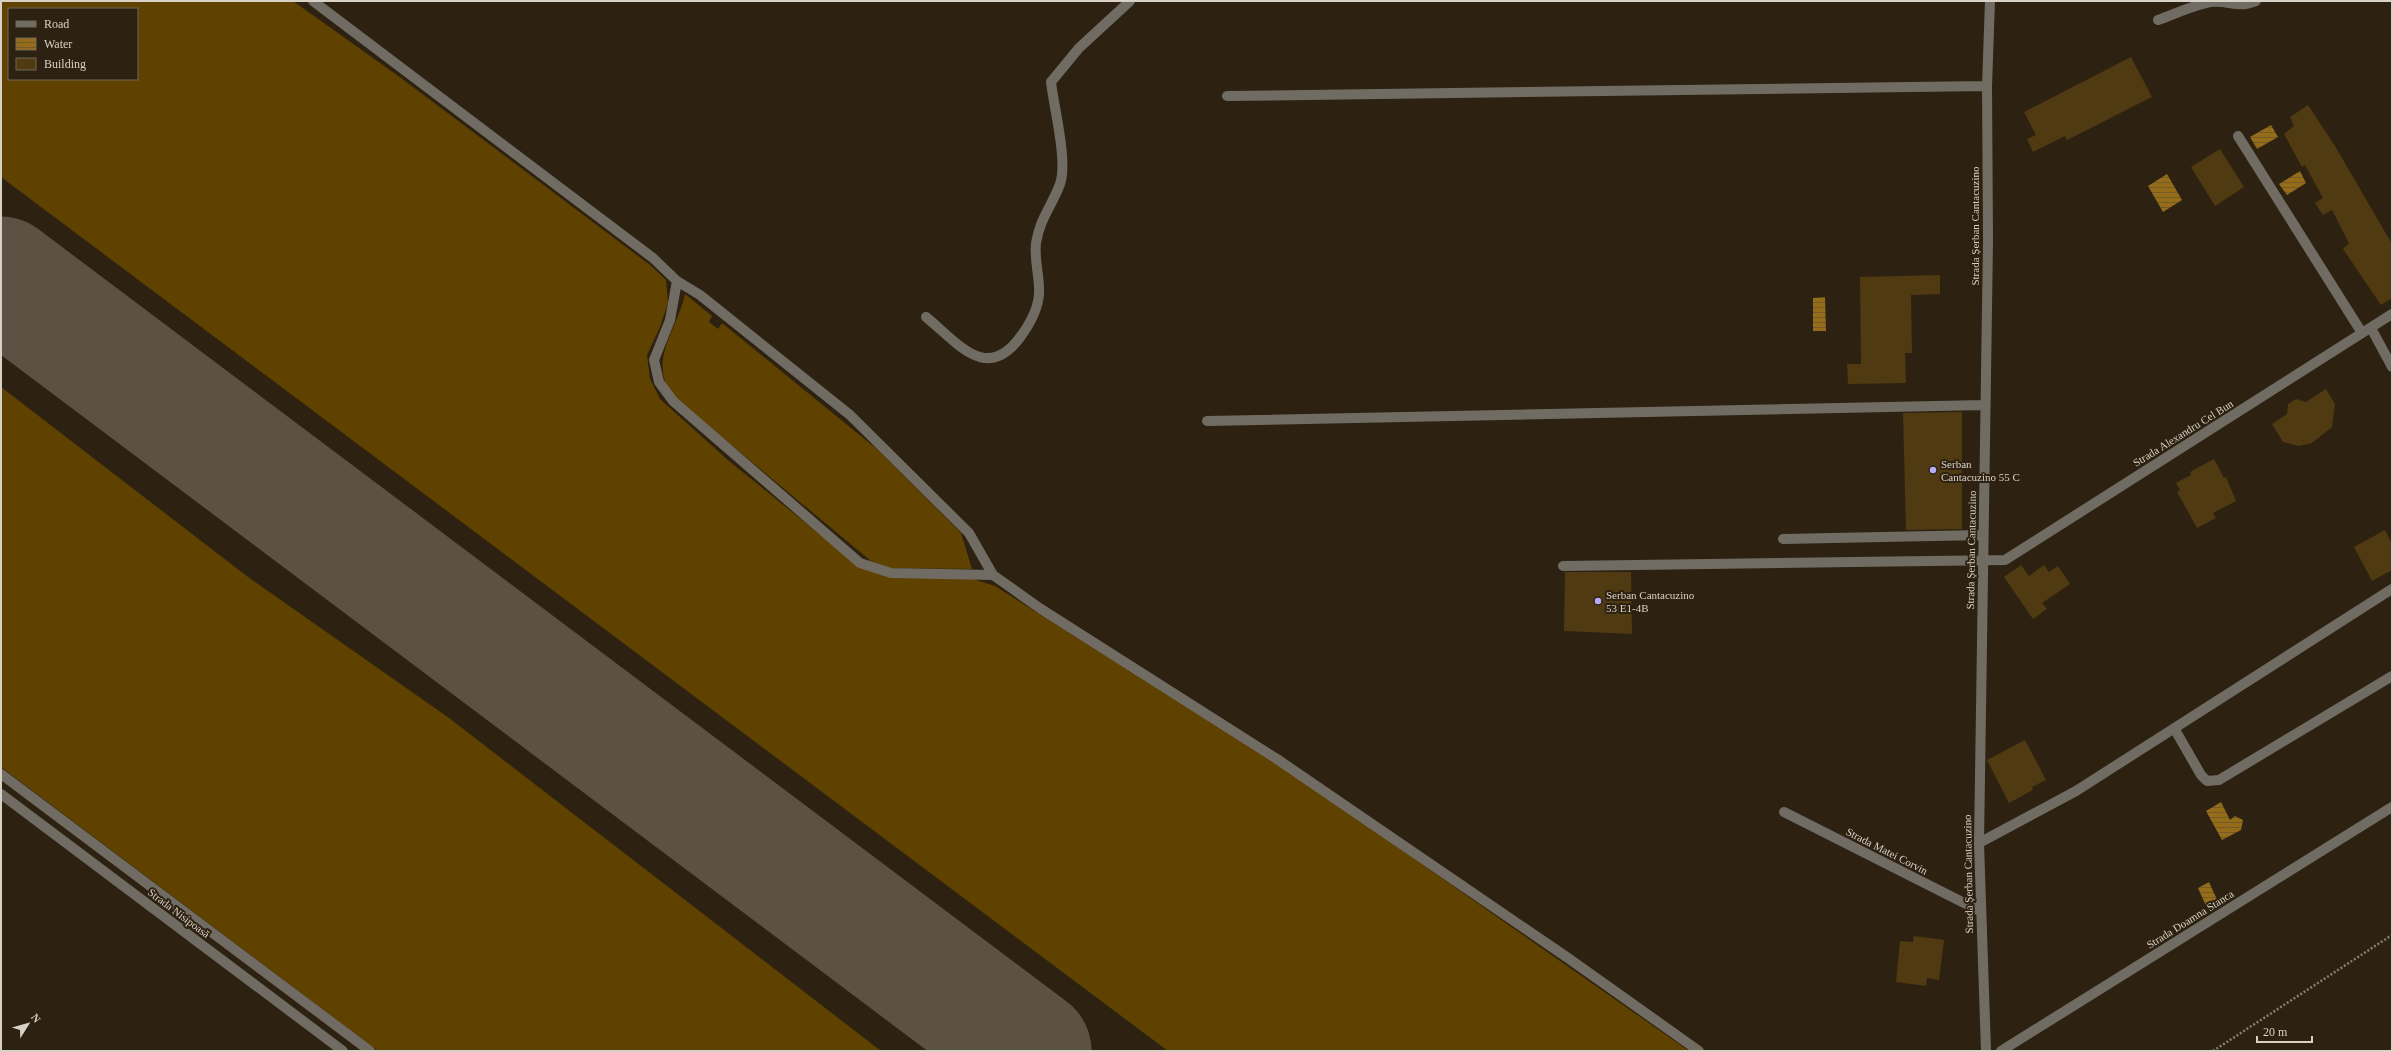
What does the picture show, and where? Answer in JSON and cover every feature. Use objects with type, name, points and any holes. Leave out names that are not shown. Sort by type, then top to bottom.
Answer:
[{"type":"street","points":[[313,1],[653,258],[677,281],[700,295],[850,415],[969,533],[993,574],[1041,609],[1277,759],[1568,958],[1699,1051]]},
{"type":"street","points":[[926,317],[970,354],[985,360],[999,357],[1014,346],[1030,323],[1039,295],[1036,267],[1036,244],[1042,219],[1060,184],[1063,166],[1051,82],[1079,48],[1130,1]]},
{"type":"street","name":"Strada Șerban Cantacuzino","points":[[1986,1051],[1980,911],[1979,843],[1988,241],[1987,86],[1990,1]]},
{"type":"street","points":[[2158,20],[2211,2],[2238,5],[2256,1]]},
{"type":"street","points":[[1227,96],[1987,86]]},
{"type":"street","points":[[2238,136],[2392,367]]},
{"type":"street","points":[[677,281],[670,320],[654,360],[660,382],[673,401],[860,563],[891,573],[993,574]]},
{"type":"street","name":"Strada Alexandru Cel Bun","points":[[1563,566],[2005,560],[2392,314]]},
{"type":"street","points":[[1207,421],[1985,405]]},
{"type":"street","points":[[1783,539],[1983,535]]},
{"type":"street","points":[[1979,843],[2076,791],[2392,589]]},
{"type":"street","points":[[2174,728],[2201,775],[2207,780],[2219,780],[2392,676]]},
{"type":"street","points":[[1,774],[370,1051]]},
{"type":"street","name":"Strada Nisipoasă","points":[[1,794],[343,1051]]},
{"type":"street","name":"Strada Doamna Stanca","points":[[2001,1051],[2392,807]]},
{"type":"street","name":"Strada Matei Corvin","points":[[1784,812],[1980,911]]},
{"type":"path","points":[[2213,1051],[2392,935]]},
{"type":"shaded area","points":[[1,1],[293,1],[401,78],[650,265],[666,280],[668,303],[660,327],[647,355],[650,379],[660,399],[729,461],[859,566],[973,579],[995,586],[1297,777],[1689,1051],[1168,1051],[1,177]]},
{"type":"shaded area","points":[[685,294],[712,316],[709,322],[718,329],[722,323],[878,450],[961,533],[972,569],[890,568],[871,561],[682,404],[668,388],[664,376],[663,364],[664,352],[682,306]]},
{"type":"shaded area","points":[[1,387],[248,577],[449,718],[881,1051],[378,1051],[1,767]]},
{"type":"water","points":[[2271,125],[2278,137],[2257,149],[2250,137]]},
{"type":"water","points":[[2300,171],[2306,183],[2287,195],[2279,184]]},
{"type":"water","points":[[2167,174],[2182,200],[2163,212],[2148,186]]},
{"type":"water","points":[[1825,297],[1826,331],[1813,331],[1813,298]]},
{"type":"water","points":[[2221,802],[2230,820],[2235,816],[2243,820],[2241,830],[2222,840],[2206,811]]},
{"type":"water","points":[[2209,882],[2218,902],[2207,908],[2198,888]]},
{"type":"building","points":[[2131,57],[2152,97],[2067,140],[2065,136],[2033,152],[2027,139],[2036,135],[2024,112]]},
{"type":"building","points":[[2308,105],[2335,146],[2392,244],[2392,298],[2381,305],[2343,249],[2349,243],[2332,210],[2323,215],[2315,203],[2323,198],[2305,165],[2302,167],[2284,134],[2294,126],[2290,117]]},
{"type":"building","points":[[2220,149],[2244,187],[2215,206],[2191,167]]},
{"type":"building","points":[[1940,275],[1940,294],[1911,295],[1912,353],[1905,353],[1906,383],[1848,384],[1847,364],[1861,364],[1860,277]]},
{"type":"building","points":[[2326,389],[2335,404],[2332,427],[2312,443],[2299,446],[2283,442],[2272,424],[2287,414],[2288,404],[2296,399],[2306,402]]},
{"type":"building","name":"Serban Cantacuzino 55 C","points":[[1962,412],[1962,529],[1906,530],[1903,413]]},
{"type":"building","points":[[2214,459],[2224,478],[2226,477],[2236,501],[2213,513],[2216,518],[2197,528],[2177,492],[2180,490],[2176,483],[2191,475],[2190,472]]},
{"type":"building","points":[[2385,530],[2392,544],[2392,570],[2372,581],[2354,547]]},
{"type":"building","points":[[2021,565],[2029,576],[2044,565],[2049,572],[2058,566],[2070,584],[2042,603],[2047,609],[2033,619],[2004,577]]},
{"type":"building","name":"Serban Cantacuzino 53 E1-4B","points":[[1565,572],[1631,572],[1632,634],[1564,631]]},
{"type":"building","points":[[2025,740],[2046,780],[2032,787],[2033,790],[2009,803],[1987,760]]},
{"type":"building","points":[[1914,936],[1944,940],[1939,980],[1927,978],[1926,986],[1896,982],[1900,941],[1913,942]]},
{"type":"runway","points":[[1,278],[1030,1051]]},
{"type":"place","name":"Serban Cantacuzino 55 C","points":[[1933,470]]},
{"type":"place","name":"Serban Cantacuzino 53 E1-4B","points":[[1598,601]]}]
